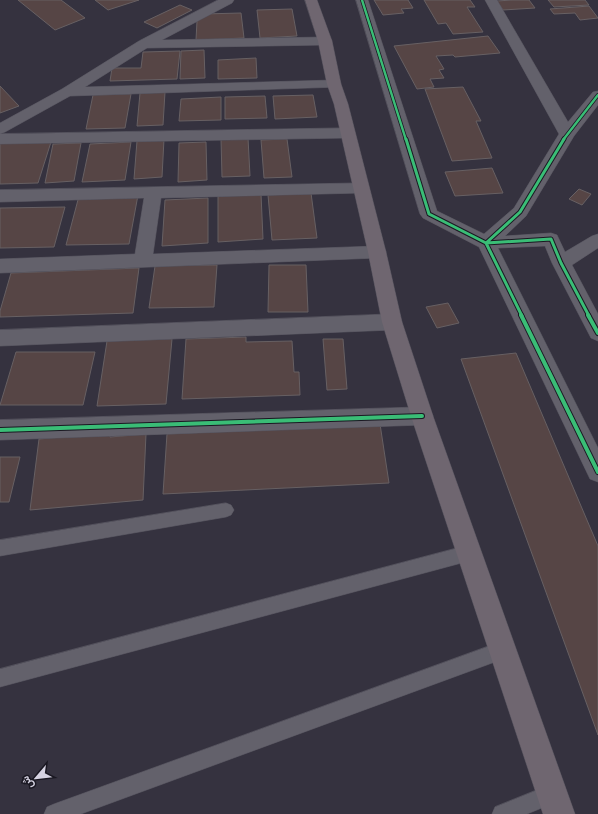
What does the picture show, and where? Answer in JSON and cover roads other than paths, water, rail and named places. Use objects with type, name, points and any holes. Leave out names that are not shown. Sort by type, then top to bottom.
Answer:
[{"type":"main road","points":[[311,0],[325,41],[334,84],[341,104],[377,252],[392,322],[422,416],[559,814]]},
{"type":"street","points":[[0,129],[67,92],[144,44],[228,0]]},
{"type":"street","points":[[362,0],[429,214],[486,243],[551,239],[561,263],[598,332]]},
{"type":"street","points":[[491,0],[567,134]]},
{"type":"street","points":[[144,44],[325,41]]},
{"type":"street","points":[[67,92],[334,84]]},
{"type":"street","points":[[486,243],[520,212],[567,134],[598,95]]},
{"type":"street","points":[[0,139],[347,133]]},
{"type":"street","points":[[0,196],[361,188]]},
{"type":"street","points":[[142,260],[153,193]]},
{"type":"street","points":[[561,263],[598,240]]},
{"type":"street","points":[[486,243],[598,472]]},
{"type":"street","points":[[0,266],[377,252]]},
{"type":"street","points":[[0,338],[392,322]]},
{"type":"street","points":[[0,430],[422,416]]},
{"type":"lane","points":[[0,548],[226,510]]},
{"type":"lane","points":[[0,678],[469,553]]},
{"type":"lane","points":[[54,814],[502,650]]},
{"type":"lane","points":[[502,814],[552,794]]}]
